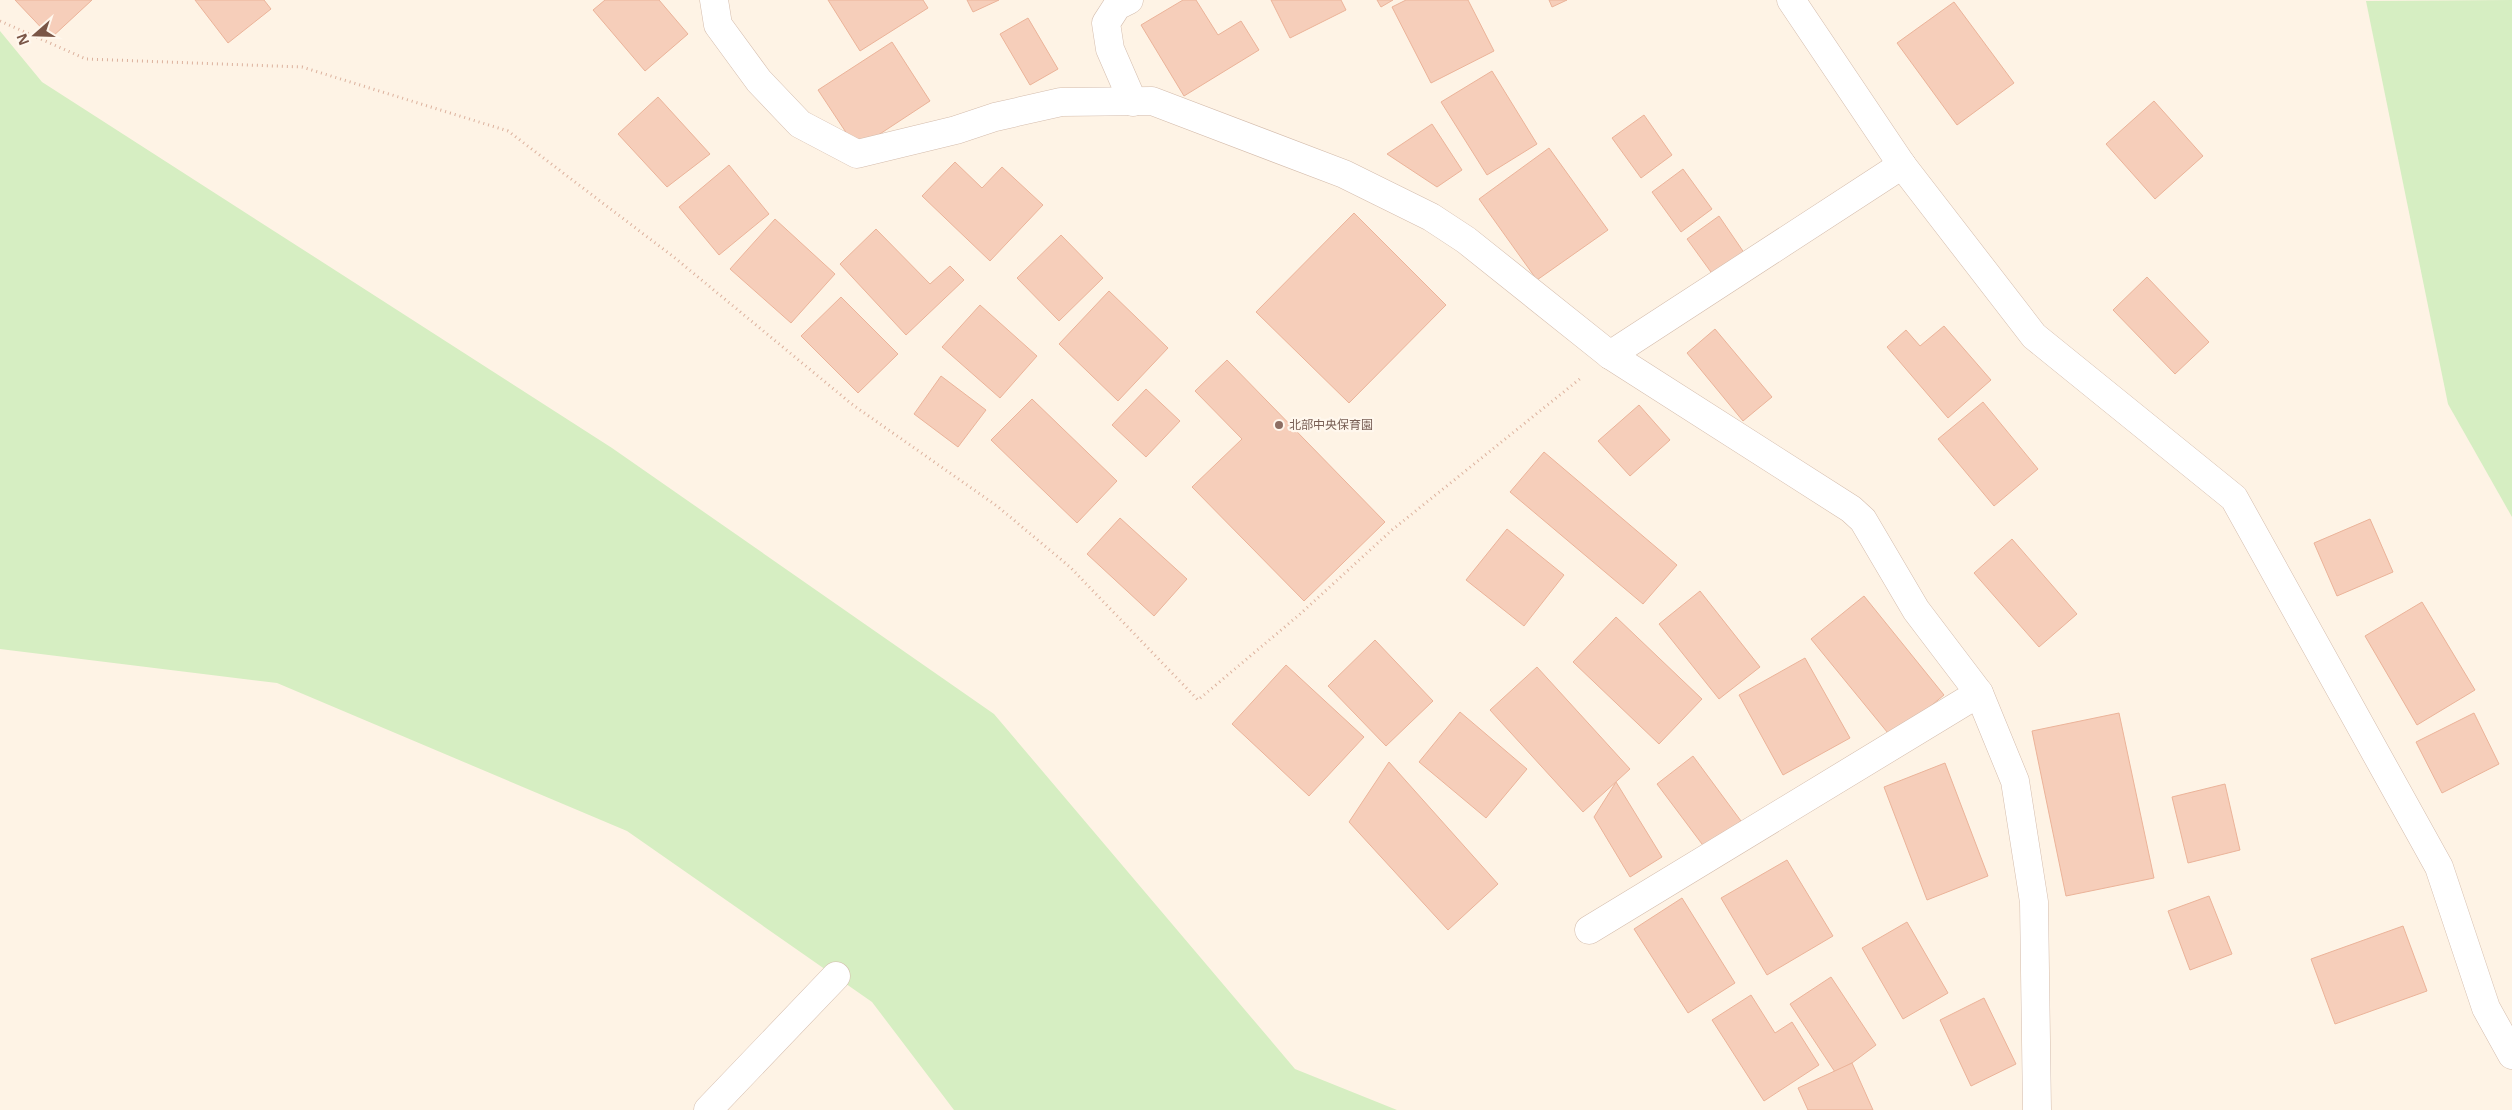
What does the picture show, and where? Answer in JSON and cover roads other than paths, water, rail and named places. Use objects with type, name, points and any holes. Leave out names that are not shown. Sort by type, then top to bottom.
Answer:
[{"type":"street","points":[[1129,0],[1117,6],[1106,23],[1110,49],[1133,102]]},
{"type":"street","points":[[1791,0],[1902,165],[2034,336],[2234,498],[2439,867],[2486,1008],[2512,1055]]},
{"type":"street","points":[[719,3],[718,25],[759,81],[800,124],[856,154],[956,130],[995,117],[1061,102],[1152,101],[1344,174],[1398,199],[1431,217],[1466,240],[1610,354],[1851,509],[1863,520],[1916,610],[1979,693],[2015,781],[2034,902],[2037,1110]]},
{"type":"street","points":[[1610,354],[1902,165]]},
{"type":"street","points":[[1589,930],[1979,693]]},
{"type":"street","points":[[708,1110],[836,976]]},
{"type":"place","name":"北部中央保育園","points":[[1279,425]]}]
